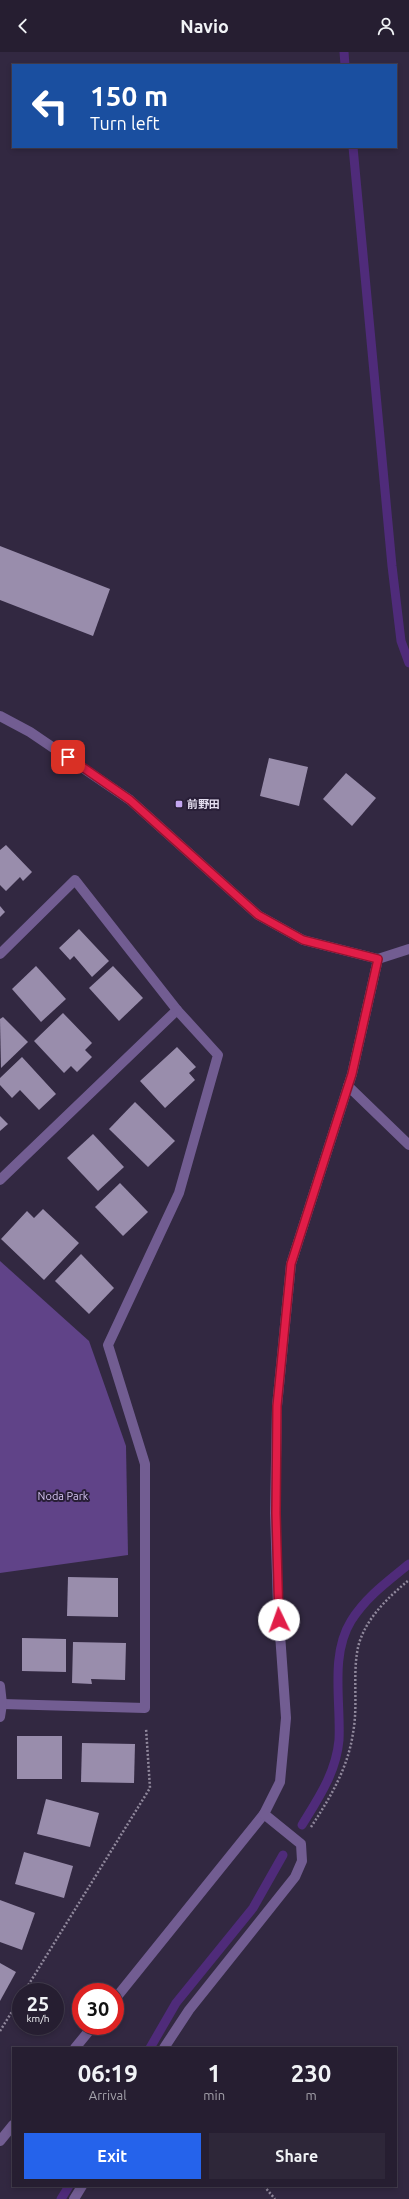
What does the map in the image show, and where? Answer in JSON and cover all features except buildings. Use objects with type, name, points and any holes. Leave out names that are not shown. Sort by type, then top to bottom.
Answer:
[{"type":"street","points":[[0,716],[30,732],[130,800],[258,915],[303,940],[378,959],[409,949]]},
{"type":"street","points":[[0,954],[75,880],[177,1010],[218,1054],[179,1193],[108,1345],[145,1464],[145,1708],[2,1704]]},
{"type":"street","points":[[124,1988],[264,1814],[280,1782],[286,1718],[278,1606],[276,1444],[277,1406],[291,1264],[348,1086],[378,959]]},
{"type":"street","points":[[0,1180],[177,1010]]},
{"type":"street","points":[[348,1086],[409,1145]]},
{"type":"street","points":[[0,1686],[2,1704],[0,1717]]},
{"type":"street","points":[[165,2047],[189,2010],[295,1878],[302,1861],[301,1844],[264,1814]]},
{"type":"street","points":[[76,2047],[86,2035]]},
{"type":"street","points":[[0,2141],[12,2126]]},
{"type":"street","points":[[74,2199],[81,2187]]},
{"type":"path","points":[[301,1844],[333,1792],[345,1764],[353,1733],[357,1652],[369,1623],[387,1598],[409,1580]]},
{"type":"path","points":[[30,1983],[150,1788],[145,1708]]},
{"type":"path","points":[[0,2031],[12,2012]]},
{"type":"path","points":[[265,2187],[275,2199]]},
{"type":"green space","name":"Noda Park","points":[[0,1261],[89,1341],[126,1446],[128,1555],[0,1573]]},
{"type":"waterway","points":[[344,52],[345,64]]},
{"type":"waterway","points":[[353,148],[392,566],[401,641],[409,663]]},
{"type":"waterway","points":[[302,1825],[330,1775],[337,1752],[339,1740],[339,1664],[345,1634],[351,1621],[363,1604],[377,1590],[409,1564]]},
{"type":"waterway","points":[[151,2047],[176,2003],[253,1908],[283,1855]]},
{"type":"waterway","points":[[61,2199],[68,2187]]},
{"type":"place","name":"前野田","points":[[179,804]]},
{"type":"route","points":[[68,757],[130,800],[258,915],[303,940],[378,959],[352,1074],[291,1264],[277,1406],[276,1513],[279,1620]]}]
